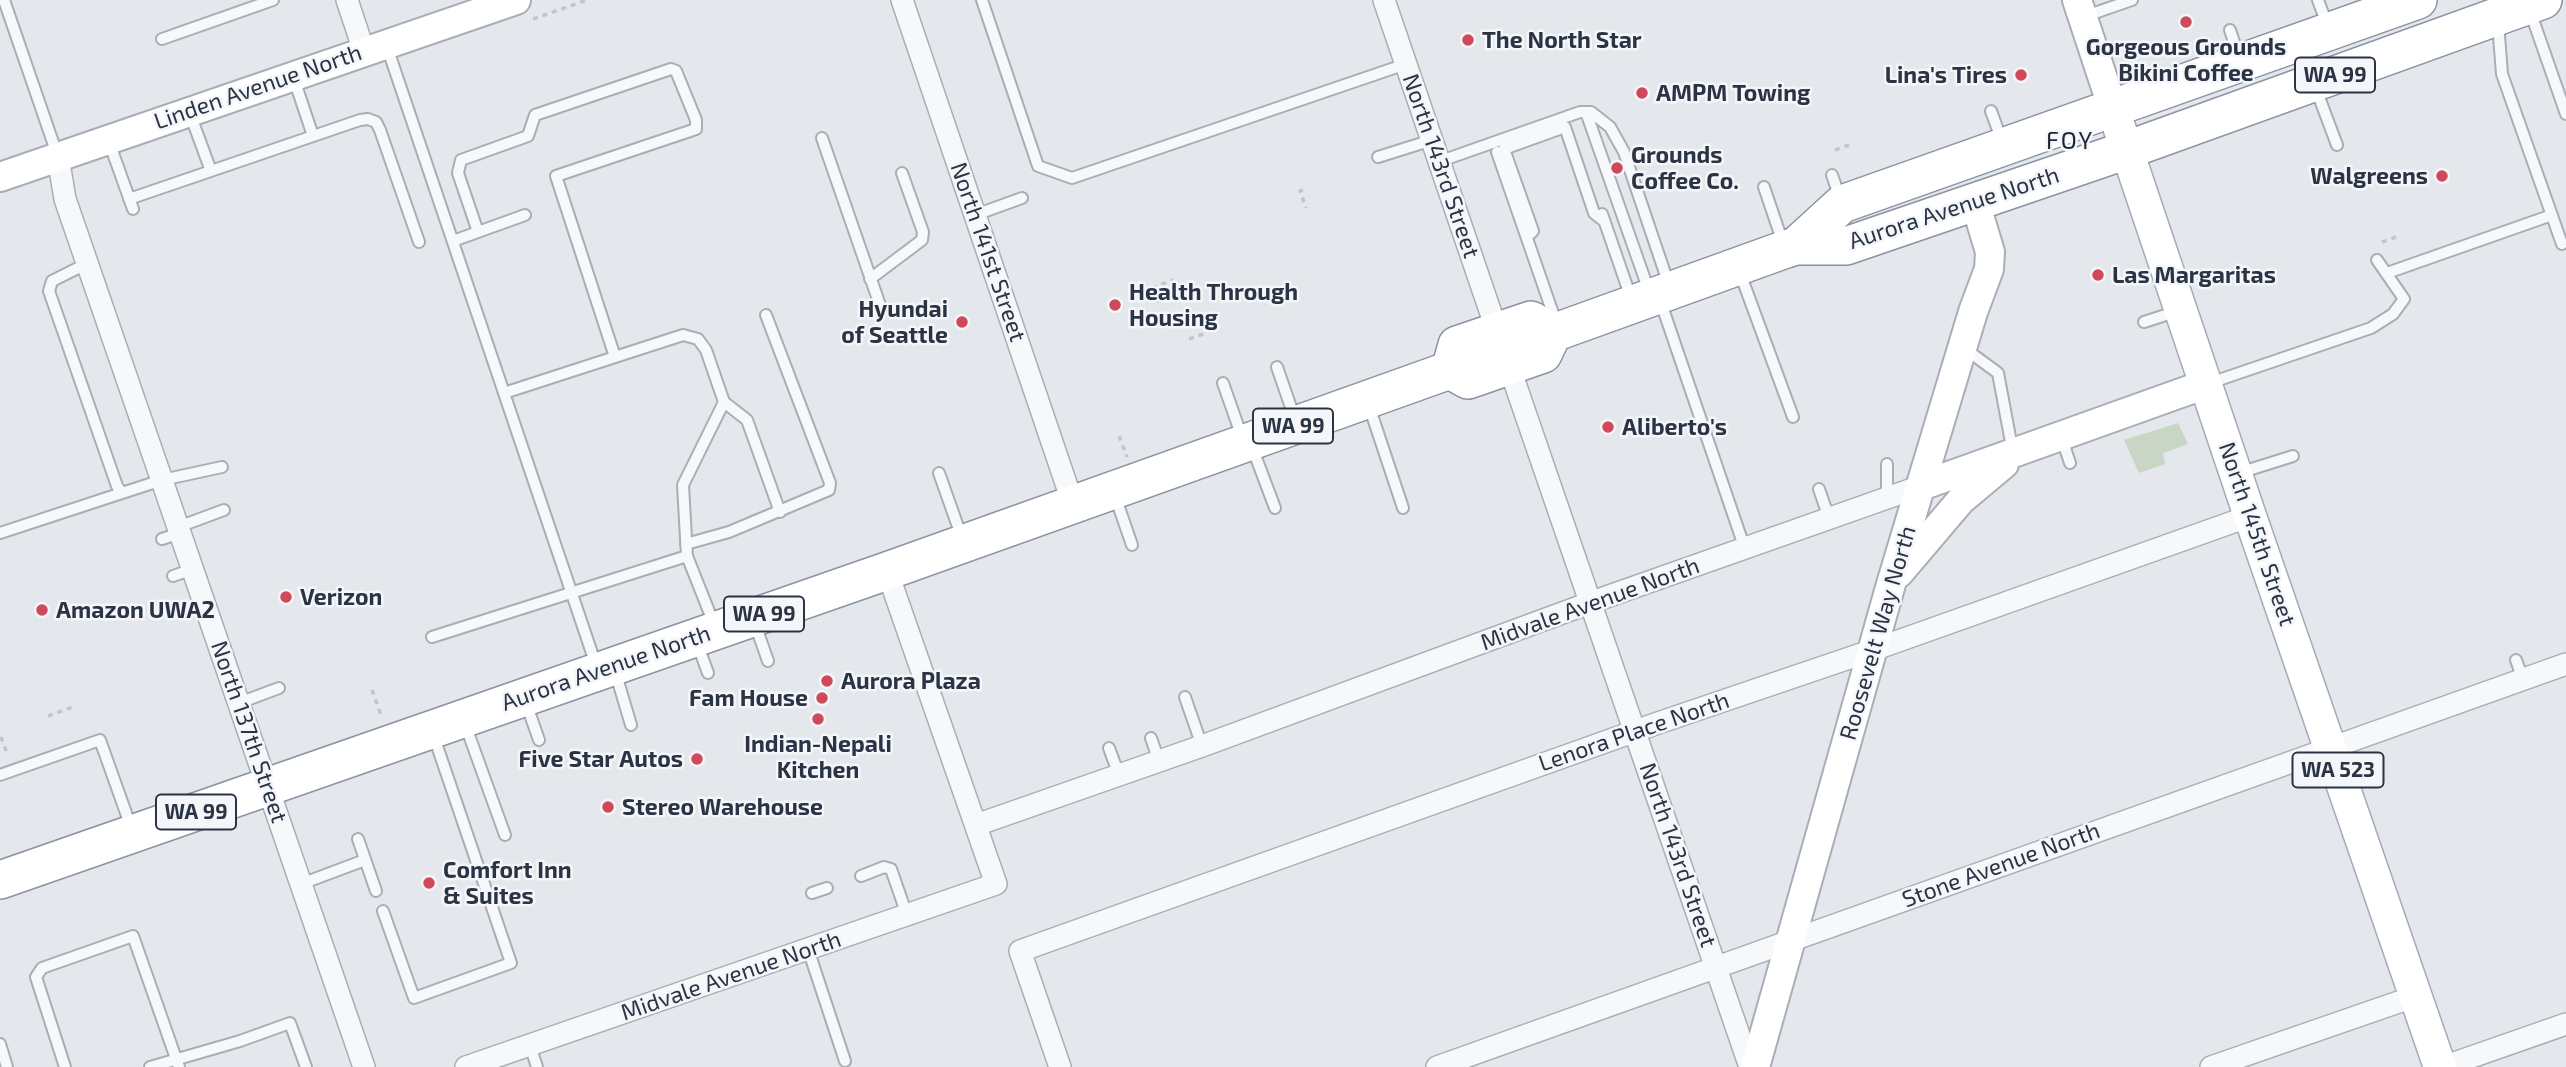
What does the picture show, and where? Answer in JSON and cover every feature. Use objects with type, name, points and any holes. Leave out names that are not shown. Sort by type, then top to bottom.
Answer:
[{"type":"highway","name":"Aurora Avenue North","points":[[1791,248],[1837,190],[2004,147],[2113,109],[2236,46],[2342,15],[2417,0]]},
{"type":"highway","name":"Aurora Avenue North","points":[[0,880],[964,544],[1450,370],[1468,380],[1544,354],[1556,332],[1791,248],[1846,246],[2127,150],[2523,7]]},
{"type":"highway","points":[[1450,370],[1457,345],[1531,320],[1556,332]]},
{"type":"main road","name":"North 145th Street","points":[[2113,109],[2250,516],[2441,1067]]},
{"type":"street","points":[[347,0],[375,47]]},
{"type":"street","name":"Linden Avenue North","points":[[0,177],[516,0]]},
{"type":"street","name":"North 141st Street","points":[[902,0],[1073,505]]},
{"type":"street","name":"North 143rd Street","points":[[1384,0],[1497,331]]},
{"type":"street","name":"North 145th Street","points":[[2080,9],[2113,109]]},
{"type":"street","name":"North 137th Street","points":[[58,157],[65,199],[162,480],[183,572],[239,703],[364,1067]]},
{"type":"street","name":"Roosevelt Way North","points":[[1752,1067],[1891,584],[1989,269],[1990,252],[1975,202]]},
{"type":"street","name":"North 143rd Street","points":[[1509,366],[1752,1067]]},
{"type":"street","name":"Midvale Avenue North","points":[[466,1067],[996,884],[976,825],[2206,384]]},
{"type":"street","points":[[1891,584],[1961,500],[2018,451]]},
{"type":"street","name":"Lenora Place North","points":[[1060,1067],[1020,951],[1635,731],[2250,516]]},
{"type":"street","points":[[887,571],[976,825]]},
{"type":"street","name":"Stone Avenue North","points":[[1437,1067],[2330,748],[2520,670],[2566,664]]},
{"type":"street","points":[[2211,1067],[2416,996]]},
{"type":"street","points":[[2441,1067],[2566,1024]]},
{"type":"lane","points":[[4,0],[58,157]]},
{"type":"lane","points":[[162,38],[273,0]]},
{"type":"lane","points":[[982,0],[1038,166],[1072,178],[1406,64]]},
{"type":"lane","points":[[2080,9],[2132,0]]},
{"type":"lane","points":[[2523,7],[2566,114]]},
{"type":"lane","points":[[2523,7],[2502,74],[2562,244]]},
{"type":"lane","points":[[375,47],[453,241],[571,591],[631,725]]},
{"type":"lane","points":[[478,232],[458,173],[461,160],[528,136],[535,115],[671,69],[676,71],[696,120],[696,128],[556,176],[615,357]]},
{"type":"lane","points":[[292,75],[313,136]]},
{"type":"lane","points":[[2314,83],[2337,145]]},
{"type":"lane","points":[[189,111],[211,171]]},
{"type":"lane","points":[[1991,111],[2004,147]]},
{"type":"lane","points":[[1586,112],[1745,549]]},
{"type":"lane","points":[[1438,162],[1568,116],[1586,112],[1601,118],[1618,139],[1651,232],[1653,297]]},
{"type":"lane","points":[[1568,116],[1604,221],[1653,297]]},
{"type":"lane","points":[[108,139],[131,204],[211,171],[368,119],[376,122],[419,242]]},
{"type":"lane","points":[[1527,237],[1533,231],[1504,149],[1565,127],[1594,213],[1604,221]]},
{"type":"lane","points":[[822,138],[882,311]]},
{"type":"lane","points":[[1378,158],[1432,140]]},
{"type":"lane","points":[[1494,142],[1556,332]]},
{"type":"lane","points":[[870,279],[922,240],[923,232],[902,173]]},
{"type":"lane","points":[[1764,187],[1791,248]]},
{"type":"lane","points":[[975,215],[1022,198]]},
{"type":"lane","points":[[453,241],[525,215]]},
{"type":"lane","points":[[2387,273],[2552,215]]},
{"type":"lane","points":[[1630,239],[1651,232]]},
{"type":"lane","points":[[2206,384],[2371,328],[2393,314],[2404,299],[2377,260]]},
{"type":"lane","points":[[88,263],[52,281],[49,291],[117,486],[122,493]]},
{"type":"lane","points":[[1738,267],[1793,417]]},
{"type":"lane","points":[[2144,322],[2180,310]]},
{"type":"lane","points":[[432,636],[686,550],[829,491],[830,483],[766,315]]},
{"type":"lane","points":[[504,393],[683,335],[698,339],[706,350],[724,402],[747,420],[780,512]]},
{"type":"lane","points":[[1963,348],[1998,373],[2018,451]]},
{"type":"lane","points":[[1277,367],[1297,425]]},
{"type":"lane","points":[[1223,383],[1275,508]]},
{"type":"lane","points":[[1366,400],[1403,508]]},
{"type":"lane","points":[[708,673],[706,634],[686,550],[683,485],[724,402]]},
{"type":"lane","points":[[2061,436],[2070,463]]},
{"type":"lane","points":[[2236,474],[2293,456]]},
{"type":"lane","points":[[1887,464],[1887,498]]},
{"type":"lane","points":[[0,533],[162,480],[222,467]]},
{"type":"lane","points":[[939,473],[964,544]]},
{"type":"lane","points":[[1819,489],[1829,518]]},
{"type":"lane","points":[[1112,490],[1132,545]]},
{"type":"lane","points":[[174,533],[224,510]]},
{"type":"lane","points":[[752,618],[768,660]]},
{"type":"lane","points":[[239,703],[279,688]]},
{"type":"lane","points":[[524,697],[539,740]]},
{"type":"lane","points":[[1185,697],[1202,746]]},
{"type":"lane","points":[[447,724],[505,835]]},
{"type":"lane","points":[[383,911],[414,998],[511,963],[447,724]]},
{"type":"lane","points":[[1151,738],[1160,761]]},
{"type":"lane","points":[[0,775],[100,740],[134,833]]},
{"type":"lane","points":[[1109,748],[1119,775]]},
{"type":"lane","points":[[358,839],[376,891]]},
{"type":"lane","points":[[301,884],[365,860]]},
{"type":"lane","points":[[861,876],[884,867],[891,869],[907,915]]},
{"type":"lane","points":[[812,893],[827,888]]},
{"type":"lane","points":[[65,1067],[36,977],[42,968],[133,936],[177,1064]]},
{"type":"lane","points":[[808,949],[845,1061]]},
{"type":"lane","points":[[150,1067],[177,1064],[290,1023],[306,1067]]},
{"type":"lane","points":[[0,1044],[7,1067]]},
{"type":"lane","points":[[530,1045],[537,1067]]},
{"type":"path","points":[[1835,150],[1852,144]]},
{"type":"path","points":[[1303,190],[1300,191],[1306,208]]},
{"type":"path","points":[[2382,242],[2396,237]]},
{"type":"path","points":[[1152,288],[1173,280]]},
{"type":"path","points":[[1157,301],[1178,294]]},
{"type":"path","points":[[1164,321],[1185,313]]},
{"type":"path","points":[[1189,339],[1206,333]]},
{"type":"path","points":[[48,716],[73,707]]},
{"type":"path","points":[[1,737],[8,756]]},
{"type":"green space","points":[[2178,423],[2188,444],[2163,453],[2165,464],[2139,473],[2124,440]]},
{"type":"place","name":"Gorgeous Grounds Bikini Coffee","points":[[2186,22]]},
{"type":"place","name":"The North Star","points":[[1468,40]]},
{"type":"place","name":"Lina's Tires","points":[[2021,75]]},
{"type":"place","name":"AMPM Towing","points":[[1642,93]]},
{"type":"place","name":"Grounds Coffee Co.","points":[[1617,168]]},
{"type":"place","name":"Walgreens","points":[[2442,176]]},
{"type":"place","name":"Las Margaritas","points":[[2098,275]]},
{"type":"place","name":"Health Through Housing","points":[[1115,305]]},
{"type":"place","name":"Hyundai of Seattle","points":[[962,322]]},
{"type":"place","name":"Aliberto's","points":[[1608,427]]},
{"type":"place","name":"Verizon","points":[[286,597]]},
{"type":"place","name":"Amazon UWA2","points":[[42,610]]},
{"type":"place","name":"Aurora Plaza","points":[[827,681]]},
{"type":"place","name":"Fam House","points":[[822,698]]},
{"type":"place","name":"Indian-Nepali Kitchen","points":[[818,719]]},
{"type":"place","name":"Five Star Autos","points":[[697,759]]},
{"type":"place","name":"Stereo Warehouse","points":[[608,807]]},
{"type":"place","name":"Comfort Inn & Suites","points":[[429,883]]},
{"type":"district","name":"FOY","points":[[2070,141]]}]
